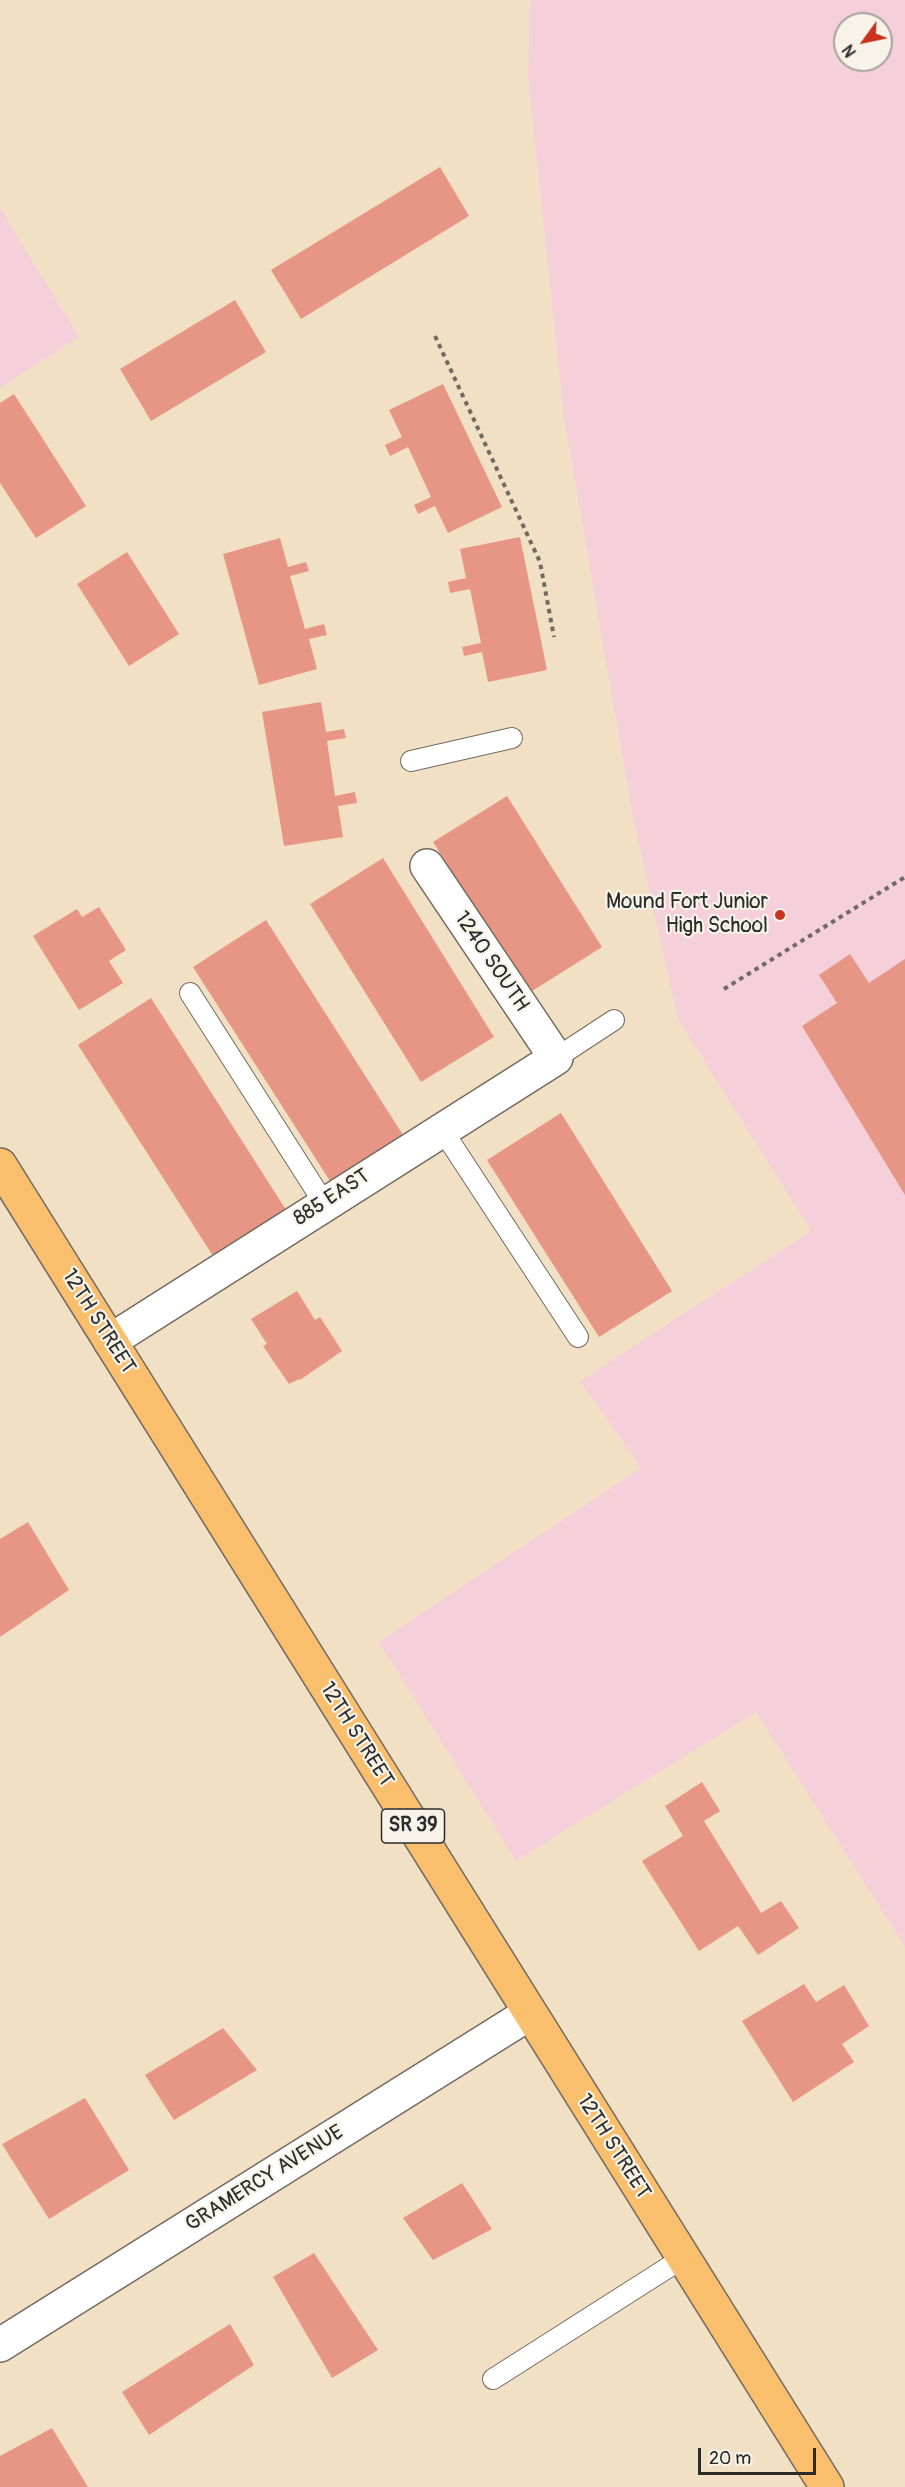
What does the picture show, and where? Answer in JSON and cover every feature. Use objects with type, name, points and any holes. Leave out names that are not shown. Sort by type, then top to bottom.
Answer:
[{"type":"main road","name":"12TH STREET","points":[[0,1165],[826,2487]]},
{"type":"street","name":"1240 SOUTH","points":[[427,866],[555,1058]]},
{"type":"street","name":"885 EAST","points":[[110,1341],[441,1128],[555,1058]]},
{"type":"street","name":"GRAMERCY AVENUE","points":[[0,2345],[530,2013]]},
{"type":"lane","points":[[411,761],[512,738]]},
{"type":"lane","points":[[190,993],[324,1203]]},
{"type":"lane","points":[[555,1058],[614,1020]]},
{"type":"lane","points":[[441,1128],[578,1337]]},
{"type":"lane","points":[[493,2379],[683,2258]]},
{"type":"path","points":[[435,336],[540,562],[554,637]]},
{"type":"path","points":[[724,989],[905,877]]},
{"type":"shaded area","name":"Mound Fort Junior High School","points":[[532,0],[905,0],[905,1947],[756,1712],[516,1861],[379,1642],[641,1468],[580,1381],[811,1231],[678,1019],[632,812],[564,417],[528,76]]},
{"type":"shaded area","points":[[0,208],[79,337],[0,388]]},
{"type":"building","points":[[440,167],[469,216],[301,319],[271,270]]},
{"type":"building","points":[[235,300],[266,352],[151,421],[120,369]]},
{"type":"building","points":[[443,384],[502,507],[448,533],[435,506],[418,514],[414,505],[431,497],[408,447],[390,456],[385,445],[402,437],[389,410]]},
{"type":"building","points":[[14,394],[86,506],[36,538],[0,483],[0,403]]},
{"type":"building","points":[[520,537],[547,670],[488,682],[482,652],[464,656],[462,647],[481,643],[470,589],[450,593],[448,582],[466,578],[460,549]]},
{"type":"building","points":[[280,538],[288,567],[306,562],[309,571],[290,576],[305,629],[324,624],[327,635],[309,639],[317,669],[259,685],[223,554]]},
{"type":"building","points":[[127,552],[179,634],[129,666],[77,584]]},
{"type":"building","points":[[321,702],[326,732],[344,729],[346,738],[327,741],[335,796],[355,792],[357,803],[338,806],[343,837],[284,846],[262,712]]},
{"type":"building","points":[[507,796],[602,947],[529,993],[433,842]]},
{"type":"building","points":[[383,858],[494,1037],[421,1082],[310,904]]},
{"type":"building","points":[[99,907],[126,950],[109,961],[123,983],[79,1010],[33,936],[77,909],[82,917]]},
{"type":"building","points":[[266,920],[403,1135],[330,1181],[193,967]]},
{"type":"building","points":[[850,954],[869,983],[905,959],[905,1195],[802,1026],[837,1003],[819,975]]},
{"type":"building","points":[[151,998],[288,1213],[215,1259],[78,1045]]},
{"type":"building","points":[[561,1113],[672,1291],[599,1337],[487,1160]]},
{"type":"building","points":[[297,1291],[315,1320],[320,1317],[342,1351],[300,1380],[289,1384],[263,1346],[267,1344],[251,1319]]},
{"type":"building","points":[[28,1522],[69,1590],[0,1637],[0,1539]]},
{"type":"building","points":[[702,1782],[720,1811],[704,1821],[761,1913],[781,1901],[799,1928],[758,1955],[738,1926],[699,1951],[642,1861],[683,1836],[665,1806]]},
{"type":"building","points":[[804,1984],[816,2002],[844,1985],[869,2026],[842,2044],[854,2062],[793,2102],[742,2021]]},
{"type":"building","points":[[223,2028],[257,2070],[174,2120],[145,2075]]},
{"type":"building","points":[[85,2098],[129,2170],[49,2219],[2,2144]]},
{"type":"building","points":[[462,2183],[492,2229],[433,2260],[403,2218]]},
{"type":"building","points":[[314,2253],[378,2350],[332,2378],[273,2277]]},
{"type":"building","points":[[230,2324],[254,2365],[149,2435],[122,2392]]},
{"type":"building","points":[[52,2428],[88,2487],[0,2487],[0,2456]]},
{"type":"place","name":"Mound Fort Junior High School","points":[[780,915]]}]
